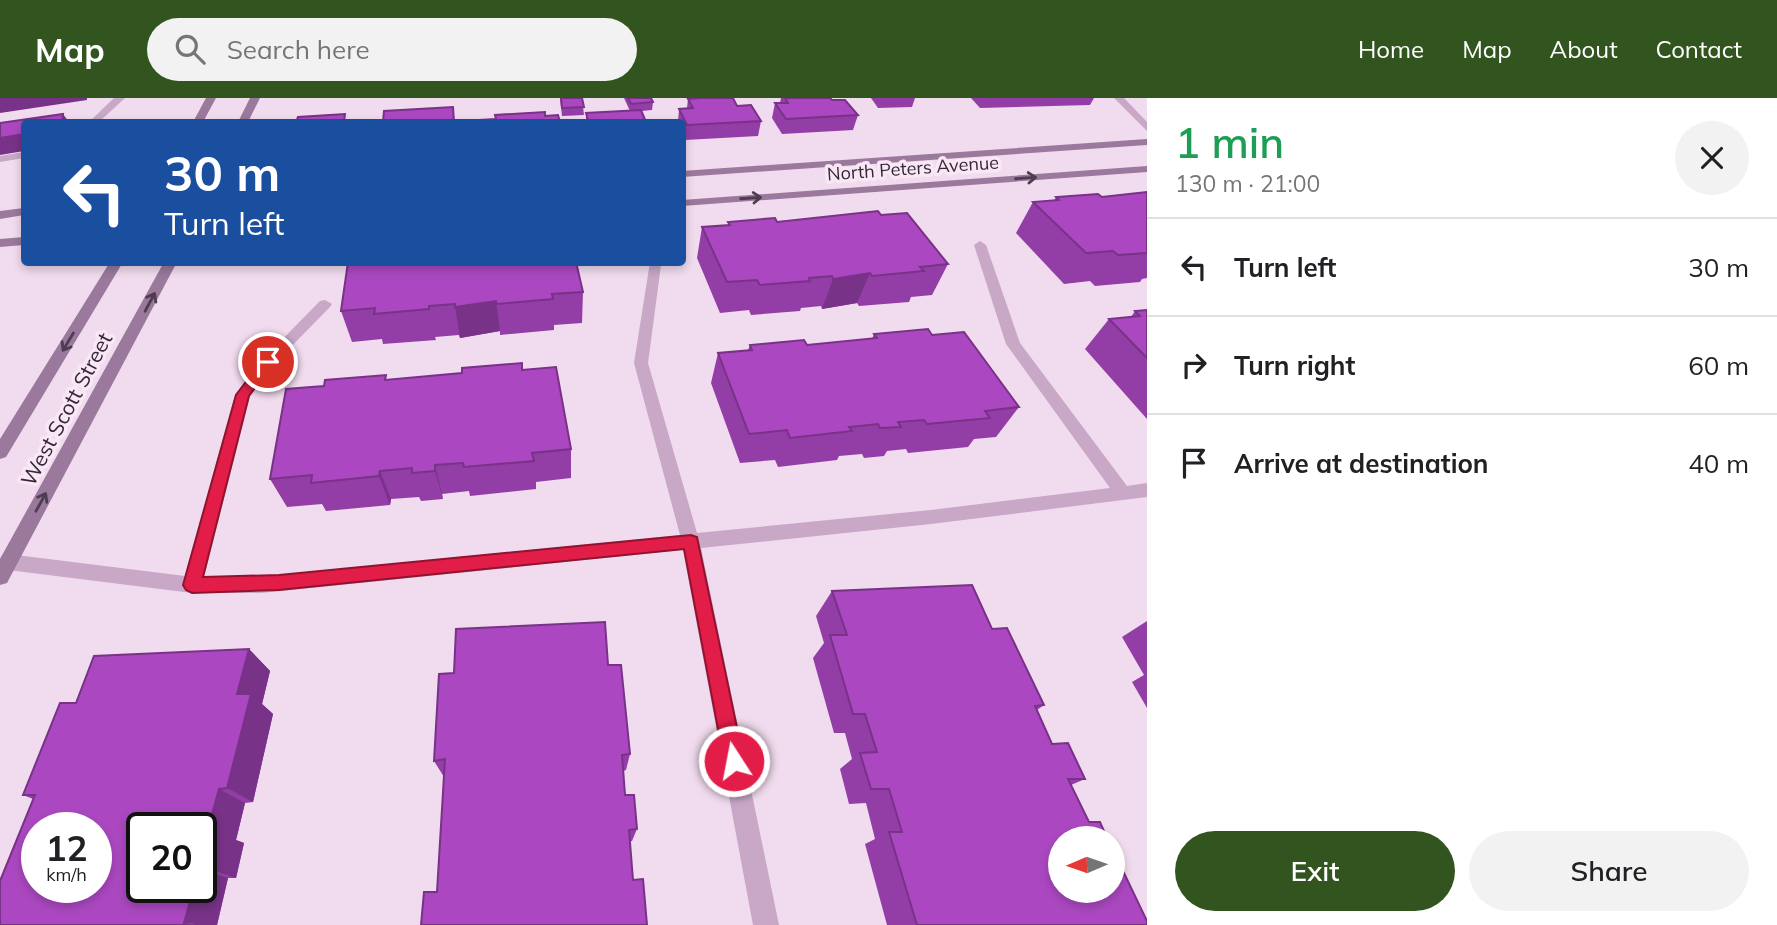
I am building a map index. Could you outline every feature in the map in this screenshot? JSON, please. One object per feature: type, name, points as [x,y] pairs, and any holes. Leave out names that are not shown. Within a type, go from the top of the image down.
[{"type":"main road","points":[[200,119],[211,98]]},
{"type":"main road","points":[[244,119],[255,98]]},
{"type":"main road","name":"North Peters Avenue","points":[[686,174],[1147,142]]},
{"type":"main road","name":"North Peters Avenue","points":[[686,203],[1147,169]]},
{"type":"main road","points":[[1,214],[21,211]]},
{"type":"main road","points":[[0,243],[21,241]]},
{"type":"main road","name":"West Scott Street","points":[[0,453],[115,266]]},
{"type":"main road","name":"West Scott Street","points":[[4,569],[169,266]]},
{"type":"lane","points":[[97,119],[120,98]]},
{"type":"lane","points":[[1119,98],[1147,128]]},
{"type":"lane","points":[[0,159],[21,156]]},
{"type":"lane","points":[[980,245],[1013,344],[1123,493]]},
{"type":"lane","points":[[655,266],[641,363],[691,542],[766,925]]},
{"type":"lane","points":[[192,585],[243,395],[268,362],[325,304]]},
{"type":"lane","points":[[4,569],[192,585],[285,582],[691,542],[1147,490]]},
{"type":"building","points":[[561,98],[582,98],[584,107],[562,108]]},
{"type":"building","points":[[628,98],[651,98],[653,102],[631,104]]},
{"type":"building","points":[[733,98],[737,106],[751,105],[761,121],[687,125],[679,109],[693,108],[688,99]]},
{"type":"building","points":[[785,98],[845,100],[858,115],[786,119],[775,103],[788,103]]},
{"type":"building","points":[[453,107],[454,119],[383,119],[384,111]]},
{"type":"building","points":[[641,110],[645,119],[588,119],[586,113]]},
{"type":"building","points":[[545,112],[545,116],[558,115],[559,119],[496,119],[495,115]]},
{"type":"building","points":[[63,114],[62,119],[28,119]]},
{"type":"building","points":[[345,114],[344,119],[297,119]]},
{"type":"building","points":[[21,120],[21,134],[0,138],[0,123]]},
{"type":"building","points":[[1147,192],[1147,253],[1086,253],[1033,202],[1059,200],[1056,197],[1098,194],[1102,197]]},
{"type":"building","points":[[878,211],[881,215],[907,213],[948,264],[920,267],[924,271],[872,276],[870,273],[833,279],[832,276],[809,278],[810,281],[760,285],[757,280],[727,282],[702,227],[730,225],[728,222],[775,218],[777,222]]},
{"type":"building","points":[[347,266],[577,266],[583,292],[552,294],[553,299],[497,304],[496,301],[455,307],[455,304],[429,306],[429,309],[374,314],[375,308],[341,311]]},
{"type":"building","points":[[1147,310],[1147,358],[1109,319],[1140,316],[1135,311]]},
{"type":"building","points":[[928,329],[932,335],[964,332],[1019,407],[985,411],[990,418],[927,424],[924,420],[898,422],[901,427],[880,428],[878,424],[849,427],[852,431],[790,438],[787,430],[749,434],[718,353],[752,350],[750,345],[804,340],[807,345],[877,338],[874,334]]},
{"type":"building","points":[[522,363],[522,370],[556,367],[571,449],[532,453],[534,461],[464,467],[463,463],[435,465],[435,471],[412,473],[412,468],[380,471],[379,476],[311,483],[312,475],[270,479],[286,389],[324,386],[325,380],[386,375],[385,380],[462,373],[462,368]]},
{"type":"building","points":[[972,585],[992,629],[1007,628],[1044,705],[1035,706],[1052,744],[1068,743],[1085,779],[1068,779],[1089,822],[1100,822],[1102,826],[1048,826],[1048,903],[1125,903],[1125,875],[1147,925],[917,925],[889,832],[902,832],[889,789],[871,789],[860,753],[877,752],[865,714],[853,714],[830,635],[847,635],[832,591]]},
{"type":"building","points":[[605,622],[608,665],[621,665],[630,754],[622,755],[625,795],[634,795],[637,829],[629,830],[633,880],[643,879],[647,925],[421,925],[424,892],[437,892],[445,759],[434,761],[439,674],[454,673],[456,629]]},
{"type":"building","points":[[249,649],[237,694],[251,694],[227,788],[219,789],[213,812],[126,812],[126,903],[190,903],[184,923],[195,922],[194,925],[0,925],[0,881],[21,829],[21,903],[112,903],[112,812],[28,812],[35,795],[23,795],[60,703],[76,703],[94,656]]},
{"type":"route","points":[[268,362],[243,395],[192,585],[279,583],[366,572],[691,542],[734,761]]}]
